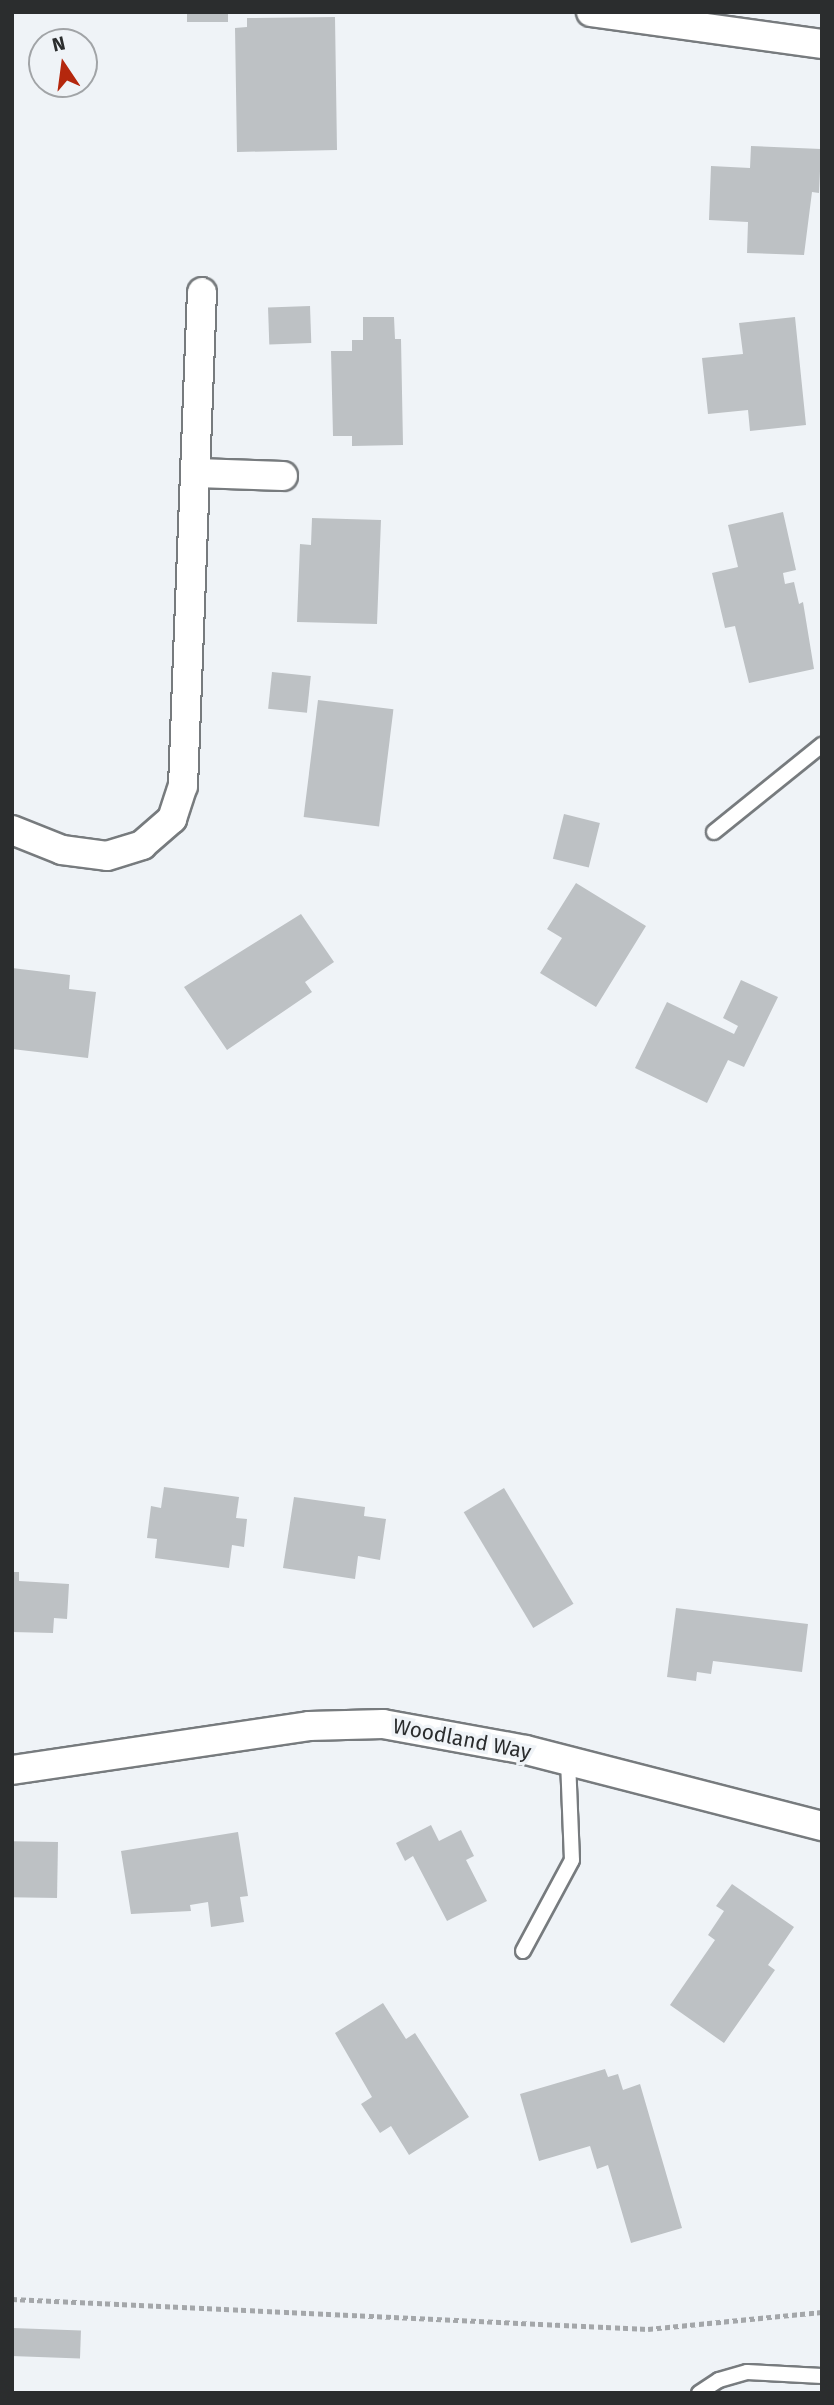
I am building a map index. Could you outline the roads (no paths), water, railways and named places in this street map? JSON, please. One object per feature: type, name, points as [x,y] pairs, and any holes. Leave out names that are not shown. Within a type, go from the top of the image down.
[{"type":"street","points":[[591,12],[822,44]]},
{"type":"street","points":[[12,830],[62,850],[107,856],[142,845],[172,819],[183,786],[190,700],[202,292]]},
{"type":"street","points":[[197,473],[283,476]]},
{"type":"street","name":"Woodland Way","points":[[12,1770],[309,1726],[383,1724],[455,1733],[822,1826]]},
{"type":"lane","points":[[714,832],[822,745]]},
{"type":"lane","points":[[523,1951],[572,1860],[568,1760]]},
{"type":"lane","points":[[699,2393],[719,2379],[747,2372],[822,2376]]}]
